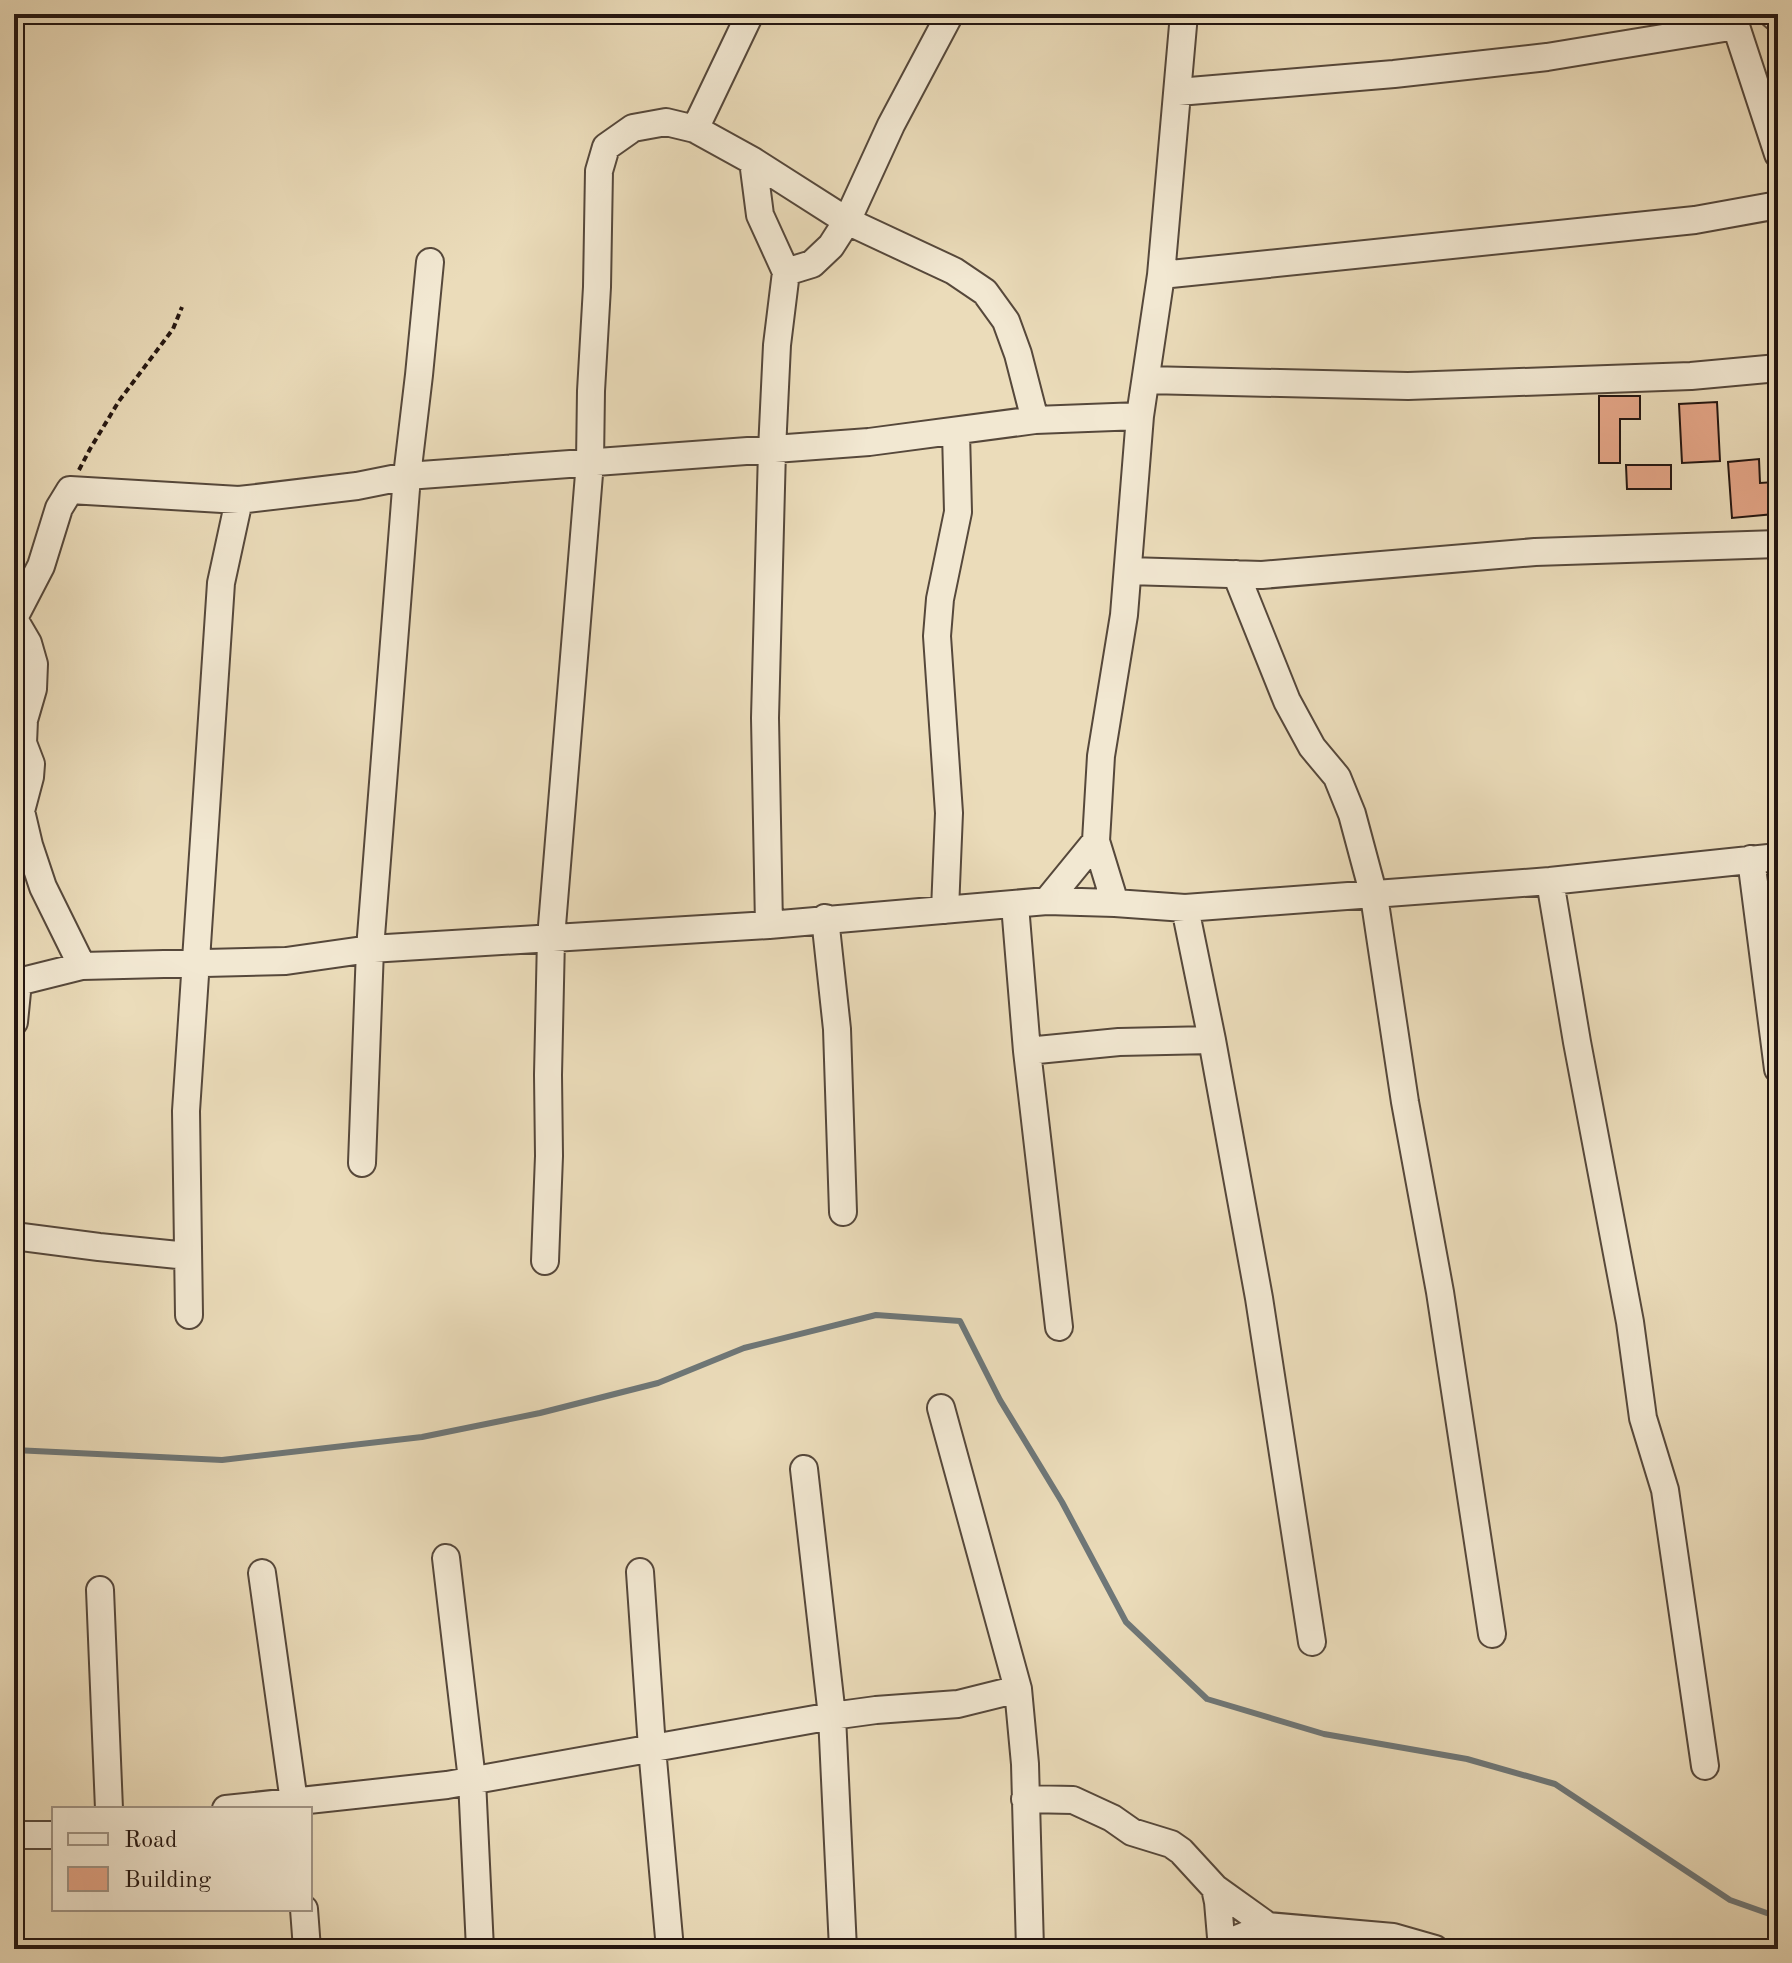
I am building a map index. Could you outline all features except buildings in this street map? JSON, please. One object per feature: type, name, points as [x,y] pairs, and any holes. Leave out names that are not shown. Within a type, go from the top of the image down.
[{"type":"street","points":[[695,129],[750,14]]},
{"type":"street","points":[[786,272],[812,264],[831,246],[847,221],[891,125],[950,14]]},
{"type":"street","points":[[1115,903],[1096,841],[1101,756],[1124,615],[1140,416],[1161,275],[1184,14]]},
{"type":"street","points":[[1772,14],[1778,19]]},
{"type":"street","points":[[1178,92],[1394,74],[1547,57],[1734,20],[1778,154]]},
{"type":"street","points":[[545,1261],[551,938],[590,462],[599,171],[606,147],[633,128],[666,122],[695,129],[753,161],[847,221],[954,271],[985,292],[1006,321],[1035,420]]},
{"type":"street","points":[[753,161],[760,215],[786,272],[777,345],[772,450],[765,718],[769,925]]},
{"type":"street","points":[[1161,275],[1695,220],[1778,205]]},
{"type":"street","points":[[362,1163],[370,949],[407,476],[430,262]]},
{"type":"street","points":[[1146,380],[1408,386],[1691,376],[1778,368]]},
{"type":"street","points":[[82,966],[43,887],[21,811],[30,777],[31,764],[23,743],[24,720],[33,689],[34,664],[28,643],[14,618],[25,579],[41,566],[59,508],[70,490],[239,500],[357,486],[407,476],[869,442],[1035,420],[1140,416]]},
{"type":"street","points":[[945,910],[949,813],[937,636],[940,599],[958,512],[956,432]]},
{"type":"street","points":[[189,1315],[186,1111],[206,785],[221,583],[239,500]]},
{"type":"street","points":[[1128,571],[1262,575],[1535,552],[1778,544]]},
{"type":"street","points":[[1236,574],[1287,701],[1312,747],[1337,777],[1352,814],[1374,896],[1405,1102],[1440,1292],[1492,1634]]},
{"type":"street","points":[[1047,901],[1096,841]]},
{"type":"street","points":[[14,1022],[16,983],[82,966],[286,961],[370,949],[769,925],[1047,901],[1185,908],[1374,896],[1619,875],[1778,857]]},
{"type":"street","points":[[1751,859],[1778,1069]]},
{"type":"street","points":[[1550,881],[1630,1322],[1643,1418],[1665,1490],[1705,1766]]},
{"type":"street","points":[[1015,905],[1027,1051],[1059,1327]]},
{"type":"street","points":[[1185,908],[1259,1298],[1312,1642]]},
{"type":"street","points":[[825,918],[837,1029],[843,1212]]},
{"type":"street","points":[[1027,1051],[1119,1042],[1212,1040]]},
{"type":"street","points":[[14,1236],[188,1256]]},
{"type":"street","points":[[941,1408],[1018,1689],[1025,1764],[1030,1949]]},
{"type":"street","points":[[804,1469],[832,1716],[843,1949]]},
{"type":"street","points":[[446,1558],[472,1780],[480,1949]]},
{"type":"street","points":[[640,1572],[670,1949]]},
{"type":"street","points":[[262,1573],[294,1805]]},
{"type":"street","points":[[100,1590],[109,1807]]},
{"type":"street","points":[[260,1807],[447,1785],[832,1716],[958,1704],[1018,1689]]},
{"type":"street","points":[[1025,1799],[1073,1800],[1112,1818],[1132,1832],[1171,1844],[1215,1888],[1268,1926]]},
{"type":"street","points":[[14,1835],[52,1835]]},
{"type":"street","points":[[1215,1888],[1222,1947],[1268,1926],[1332,1932],[1348,1940],[1393,1937],[1435,1949]]},
{"type":"street","points":[[304,1911],[307,1949]]},
{"type":"path","points":[[70,490],[112,413],[173,329],[182,307]]},
{"type":"waterway","points":[[14,1450],[222,1460],[422,1437],[540,1413],[658,1383],[744,1348],[876,1315],[960,1321],[1000,1400],[1062,1502],[1126,1622],[1207,1699],[1324,1734],[1467,1759],[1555,1784],[1730,1900],[1778,1917]]}]
